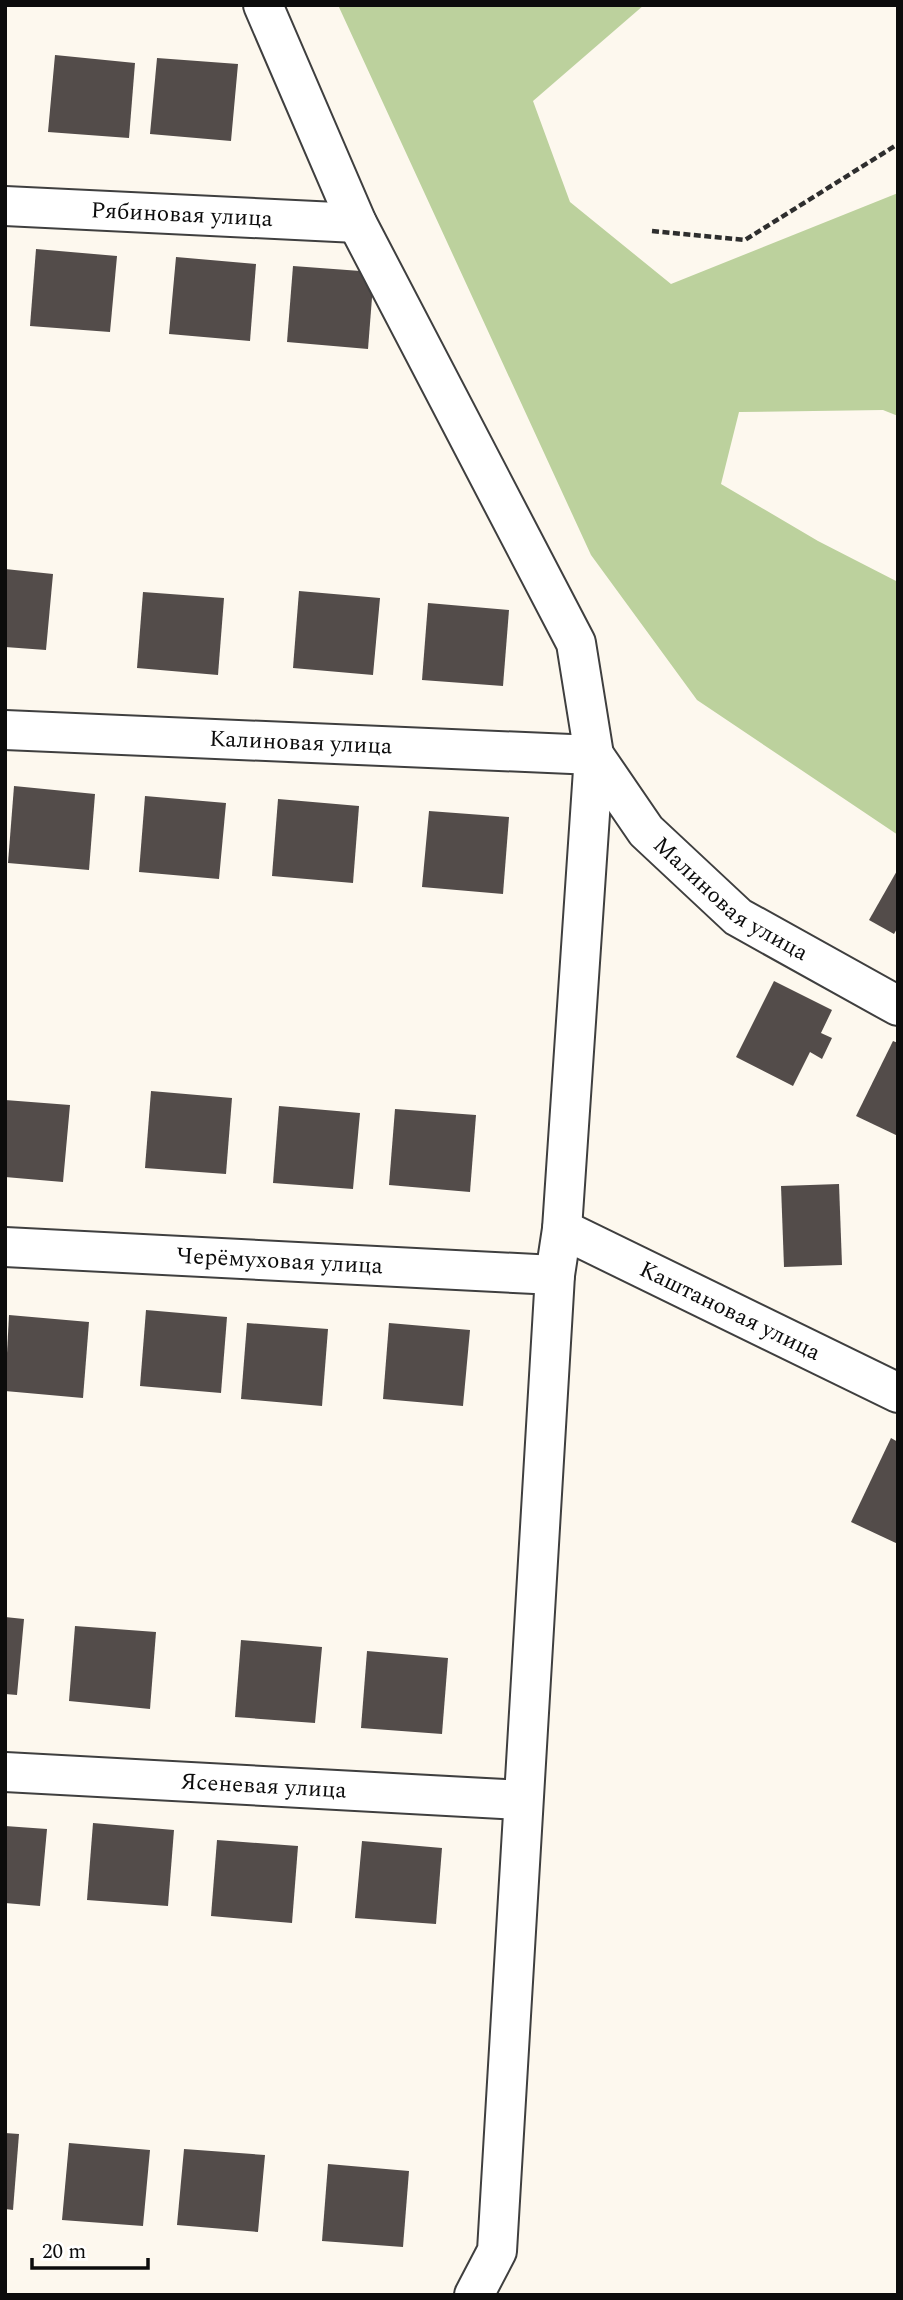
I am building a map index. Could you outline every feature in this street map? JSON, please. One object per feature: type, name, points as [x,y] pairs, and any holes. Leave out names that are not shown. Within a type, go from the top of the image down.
[{"type":"street","points":[[263,5],[357,223],[576,643],[594,755],[562,1229],[555,1275],[497,2251],[474,2295]]},
{"type":"street","name":"Рябиновая улица","points":[[5,206],[357,223]]},
{"type":"street","name":"Калиновая улица","points":[[5,730],[594,755]]},
{"type":"street","name":"Малиновая улица","points":[[594,755],[646,831],[737,917],[898,1006]]},
{"type":"street","name":"Каштановая улица","points":[[562,1229],[898,1393]]},
{"type":"street","name":"Черёмуховая улица","points":[[5,1247],[555,1275]]},
{"type":"street","name":"Ясеневая улица","points":[[5,1772],[522,1800]]},
{"type":"path","points":[[652,230],[744,240],[898,144]]},
{"type":"green space","points":[[338,5],[644,5],[533,101],[570,202],[671,284],[898,193],[898,416],[883,410],[739,412],[721,484],[818,541],[898,582],[898,835],[697,700],[591,555]]},
{"type":"building","points":[[55,55],[135,63],[129,138],[48,132]]},
{"type":"building","points":[[157,58],[238,64],[231,141],[150,134]]},
{"type":"building","points":[[36,249],[117,256],[110,332],[30,326]]},
{"type":"building","points":[[176,257],[256,264],[250,341],[169,334]]},
{"type":"building","points":[[293,266],[374,272],[368,349],[287,342]]},
{"type":"building","points":[[5,569],[53,574],[46,650],[5,647]]},
{"type":"building","points":[[299,591],[380,598],[373,675],[293,668]]},
{"type":"building","points":[[143,592],[224,598],[218,675],[137,668]]},
{"type":"building","points":[[428,603],[509,610],[503,686],[422,680]]},
{"type":"building","points":[[14,786],[95,794],[89,870],[8,863]]},
{"type":"building","points":[[145,796],[226,803],[219,879],[139,872]]},
{"type":"building","points":[[278,799],[359,806],[353,883],[272,876]]},
{"type":"building","points":[[429,811],[509,817],[503,894],[422,887]]},
{"type":"building","points":[[898,869],[898,927],[894,934],[869,920]]},
{"type":"building","points":[[774,981],[832,1010],[821,1033],[832,1038],[822,1059],[810,1052],[793,1086],[736,1057]]},
{"type":"building","points":[[893,1041],[898,1043],[898,1136],[856,1116]]},
{"type":"building","points":[[151,1091],[232,1098],[226,1174],[145,1168]]},
{"type":"building","points":[[5,1100],[70,1105],[63,1182],[5,1177]]},
{"type":"building","points":[[279,1106],[360,1113],[353,1189],[273,1183]]},
{"type":"building","points":[[395,1109],[476,1115],[470,1192],[389,1185]]},
{"type":"building","points":[[839,1184],[842,1265],[784,1267],[781,1186]]},
{"type":"building","points":[[146,1310],[227,1317],[221,1393],[140,1386]]},
{"type":"building","points":[[9,1315],[89,1322],[83,1398],[5,1391]]},
{"type":"building","points":[[247,1323],[328,1329],[322,1406],[241,1399]]},
{"type":"building","points":[[389,1323],[470,1330],[463,1406],[383,1399]]},
{"type":"building","points":[[891,1438],[898,1442],[898,1544],[851,1522]]},
{"type":"building","points":[[5,1617],[24,1619],[17,1695],[5,1694]]},
{"type":"building","points":[[75,1626],[156,1632],[150,1709],[69,1701]]},
{"type":"building","points":[[241,1640],[322,1647],[315,1723],[235,1717]]},
{"type":"building","points":[[367,1651],[448,1658],[442,1734],[361,1728]]},
{"type":"building","points":[[93,1823],[174,1830],[168,1906],[87,1900]]},
{"type":"building","points":[[5,1826],[47,1829],[40,1906],[5,1903]]},
{"type":"building","points":[[217,1840],[298,1846],[292,1923],[211,1916]]},
{"type":"building","points":[[362,1841],[442,1848],[436,1924],[355,1918]]},
{"type":"building","points":[[5,2133],[19,2134],[13,2210],[5,2209]]},
{"type":"building","points":[[69,2143],[150,2150],[143,2226],[62,2220]]},
{"type":"building","points":[[184,2149],[265,2155],[258,2232],[177,2225]]},
{"type":"building","points":[[328,2164],[409,2171],[403,2247],[322,2241]]}]
